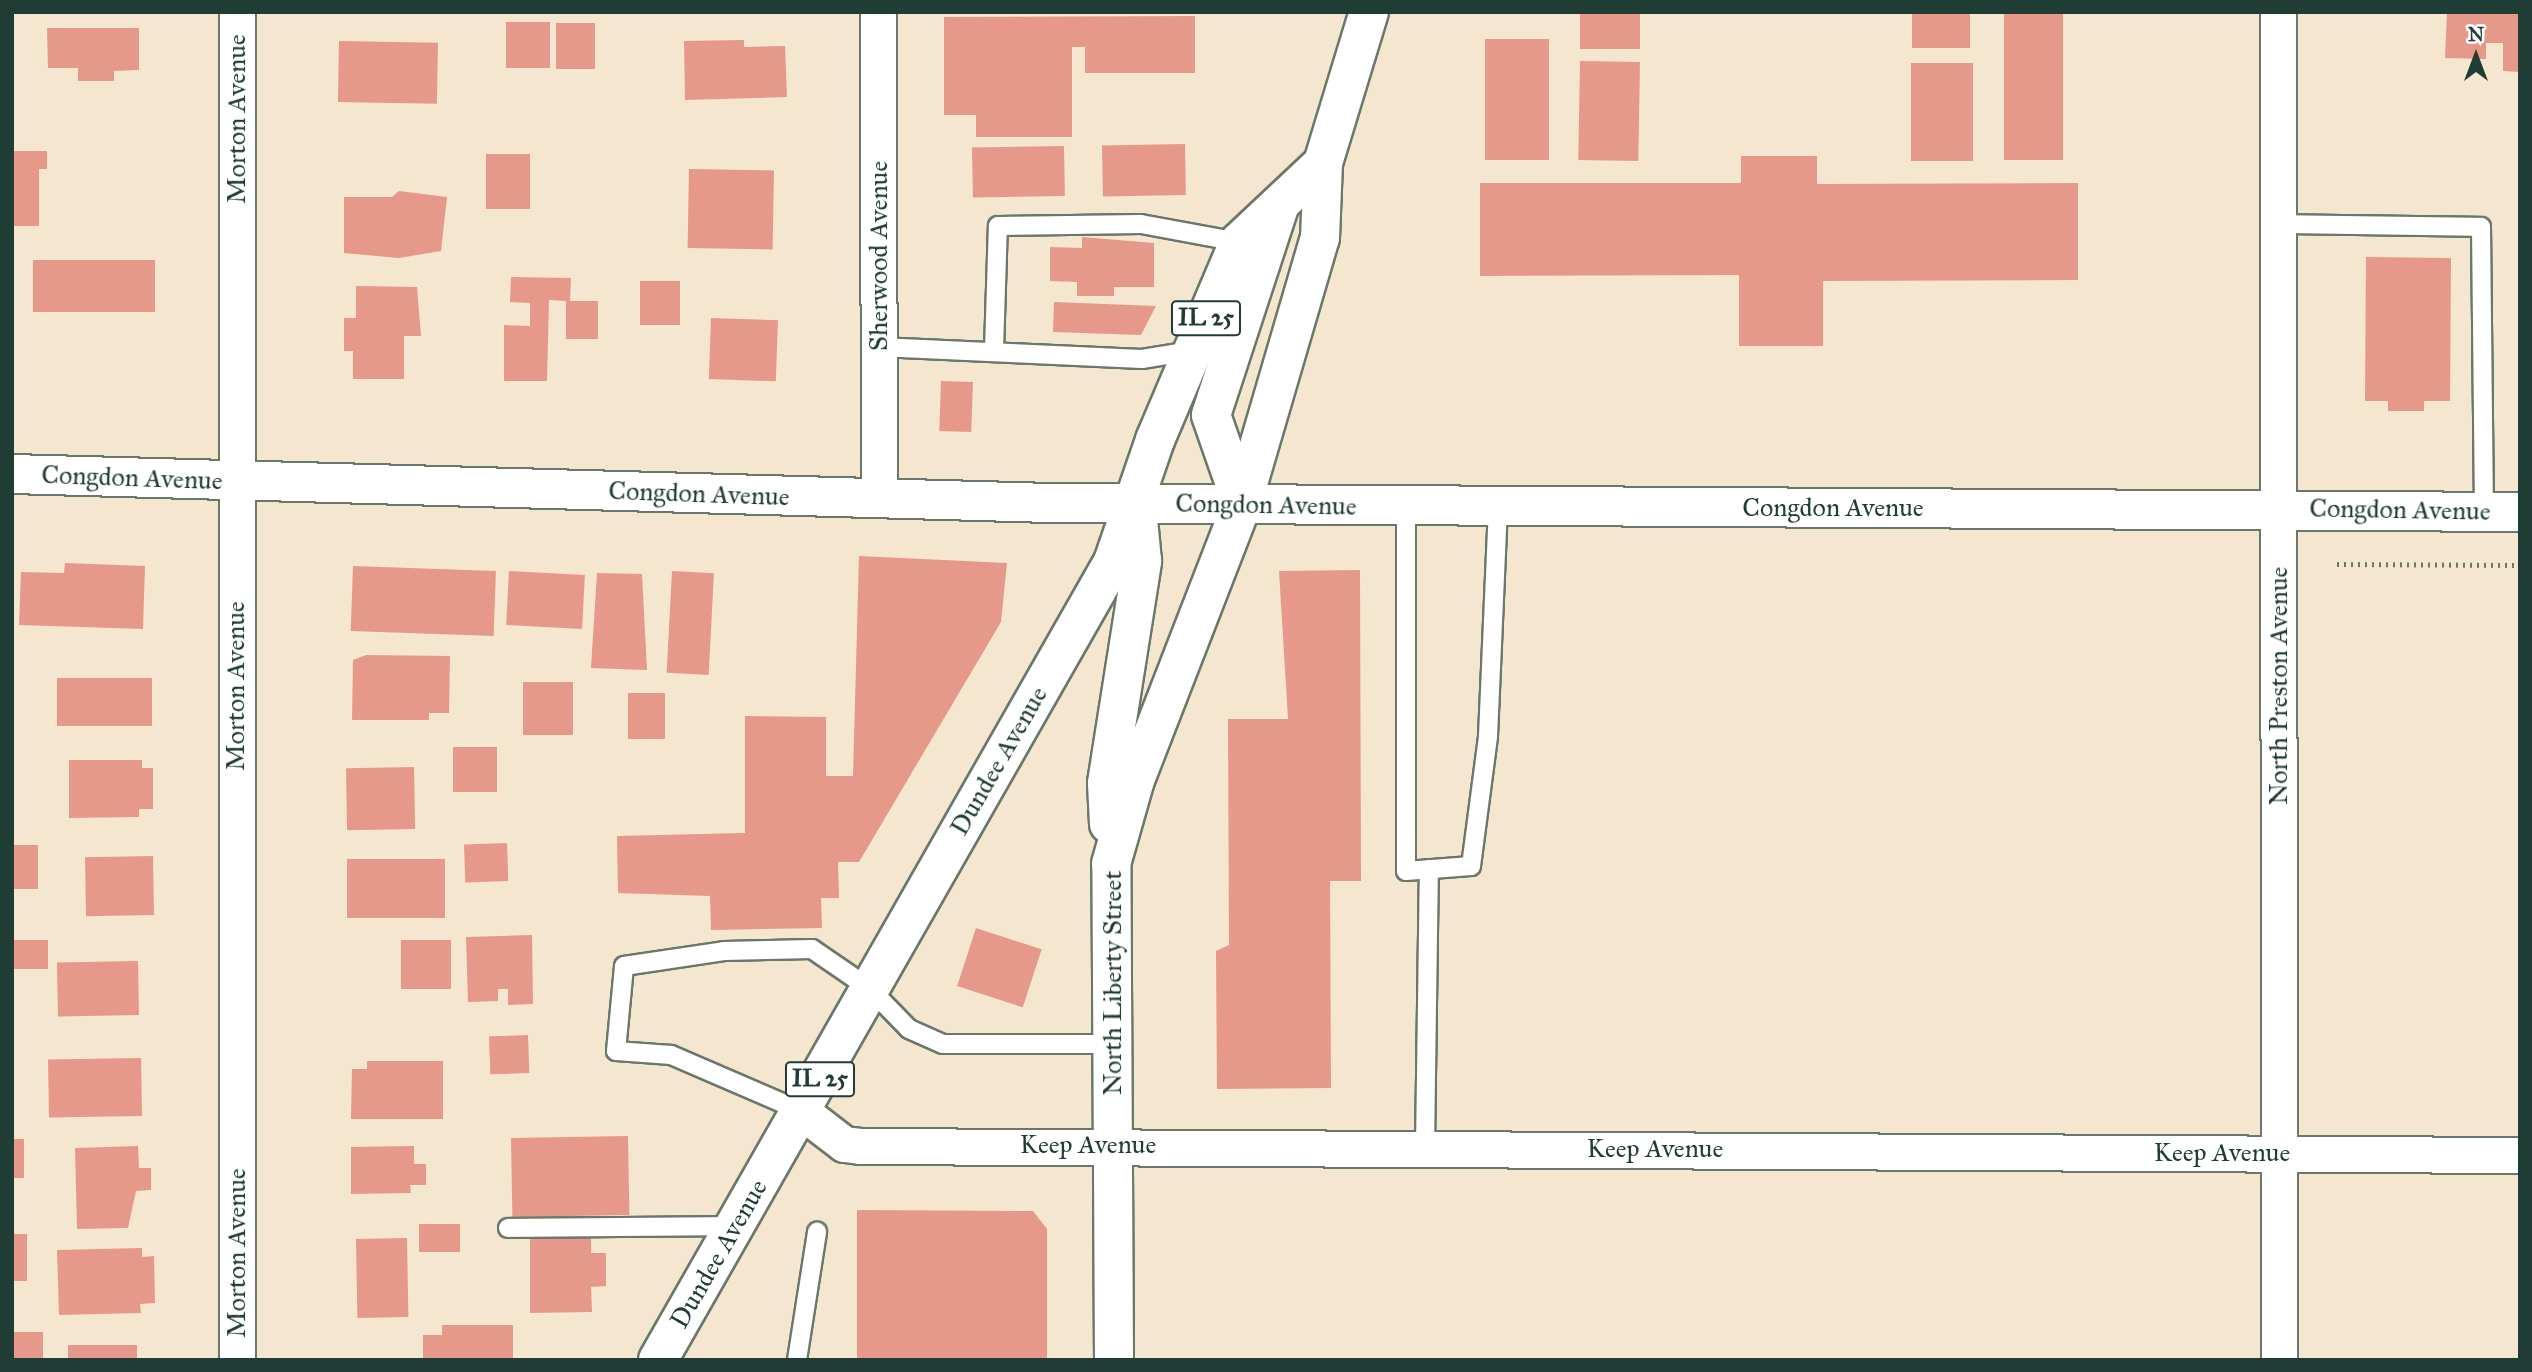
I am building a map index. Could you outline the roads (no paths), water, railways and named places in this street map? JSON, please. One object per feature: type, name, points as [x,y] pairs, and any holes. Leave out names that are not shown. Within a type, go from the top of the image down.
[{"type":"main road","name":"Dundee Avenue","points":[[1242,504],[1320,238],[1323,163],[1369,12]]},
{"type":"main road","name":"Dundee Avenue","points":[[669,1356],[733,1226],[1113,562],[1191,351],[1240,242],[1323,163]]},
{"type":"main road","points":[[1242,504],[1211,415],[1280,204]]},
{"type":"main road","name":"Congdon Avenue","points":[[12,474],[880,499],[1136,503],[1498,508],[2279,508],[2502,512]]},
{"type":"main road","points":[[1111,864],[1108,783],[1142,561],[1136,503]]},
{"type":"main road","name":"North Liberty Street","points":[[1114,1360],[1111,864],[1135,780],[1242,504]]},
{"type":"street","name":"Morton Avenue","points":[[237,12],[237,1360]]},
{"type":"street","name":"Sherwood Avenue","points":[[878,12],[880,499]]},
{"type":"street","name":"North Preston Avenue","points":[[2278,12],[2279,1360]]},
{"type":"street","name":"Keep Avenue","points":[[801,1111],[844,1144],[860,1146],[1114,1144],[2520,1154]]},
{"type":"lane","points":[[994,350],[998,226],[1141,223],[1240,242]]},
{"type":"lane","points":[[2278,223],[2482,227],[2502,512]]},
{"type":"lane","points":[[879,347],[994,350],[1142,359],[1191,351]]},
{"type":"lane","points":[[1406,506],[1406,871],[1471,866],[1488,736],[1498,508]]},
{"type":"lane","points":[[1425,1148],[1429,869]]},
{"type":"lane","points":[[801,1111],[671,1055],[615,1051],[624,966],[724,951],[812,950],[869,988],[909,1029],[943,1044],[1113,1044]]},
{"type":"lane","points":[[508,1228],[733,1226]]},
{"type":"lane","points":[[797,1360],[817,1232]]}]
